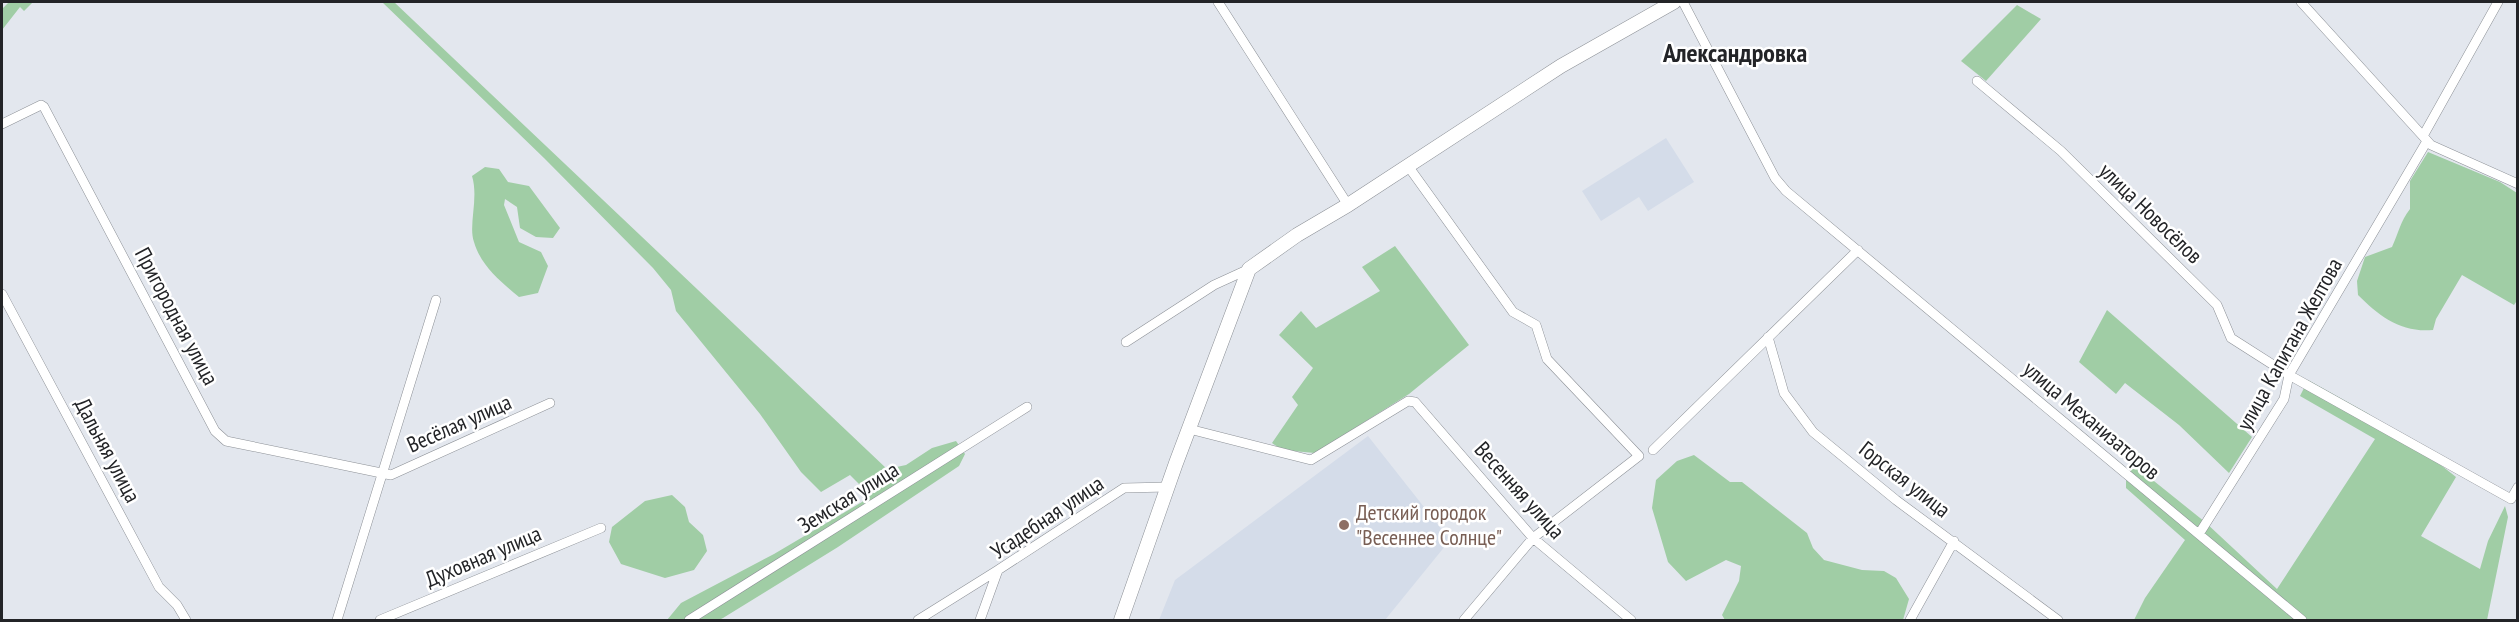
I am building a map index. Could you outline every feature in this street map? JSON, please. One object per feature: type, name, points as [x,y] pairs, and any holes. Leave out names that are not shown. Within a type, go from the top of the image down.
[{"type":"street","points":[[1218,2],[1348,205]]},
{"type":"street","points":[[1126,342],[1214,285],[1249,269],[1297,235],[1348,205],[1561,66],[1674,2]]},
{"type":"street","name":"улица Механизаторов","points":[[1683,2],[1775,178],[1786,191],[2302,621]]},
{"type":"street","points":[[2301,2],[2431,145],[2515,179]]},
{"type":"street","name":"улица Капитана Желтова","points":[[2199,534],[2284,399],[2289,375],[2425,139],[2498,2]]},
{"type":"street","name":"улица Новосёлов","points":[[1977,81],[2061,151],[2217,305],[2231,338],[2289,375],[2511,499],[2517,487]]},
{"type":"street","name":"Пригородная улица","points":[[2,124],[41,105],[44,107],[215,431],[226,441],[383,473]]},
{"type":"street","points":[[1408,166],[1514,312],[1536,326],[1547,359],[1639,456],[1533,538],[1464,621]]},
{"type":"street","points":[[1653,450],[1857,250]]},
{"type":"street","points":[[1121,621],[1249,269]]},
{"type":"street","name":"Дальняя улица","points":[[2,294],[159,587],[177,605],[186,621]]},
{"type":"street","points":[[337,621],[436,300]]},
{"type":"street","name":"Горская улица","points":[[1768,337],[1784,393],[1813,432],[1896,500],[1954,541],[2058,621]]},
{"type":"street","name":"Весенняя улица","points":[[1189,429],[1311,460],[1408,401],[1415,402],[1533,538],[1618,617],[1631,621]]},
{"type":"street","name":"Весёлая улица","points":[[383,473],[391,475],[550,403]]},
{"type":"street","name":"Земская улица","points":[[689,621],[1027,407]]},
{"type":"street","name":"Усадебная улица","points":[[980,621],[998,570],[1124,488],[1168,487]]},
{"type":"street","name":"Духовная улица","points":[[380,621],[601,528]]},
{"type":"street","points":[[1910,621],[1954,541]]},
{"type":"street","points":[[918,621],[998,570]]},
{"type":"shaded area","points":[[1666,138],[1694,182],[1648,211],[1639,197],[1601,221],[1582,191]]},
{"type":"shaded area","name":"Детский городок \"Весеннее Солнце\"","points":[[1368,436],[1450,540],[1385,620],[1159,620],[1175,580]]},
{"type":"green space","points":[[9,2],[33,2],[24,11],[20,7],[2,30],[2,9]]},
{"type":"green space","points":[[382,2],[394,2],[887,469],[906,465],[932,448],[956,441],[965,454],[959,466],[838,547],[723,618],[719,620],[667,620],[681,603],[774,554],[870,495],[850,475],[821,492],[801,472],[760,414],[676,311],[671,290],[653,268],[544,158]]},
{"type":"green space","points":[[2017,5],[2041,19],[1986,81],[1961,61]]},
{"type":"green space","points":[[2428,152],[2500,182],[2517,193],[2518,299],[2514,305],[2462,275],[2436,319],[2433,330],[2421,330],[2391,322],[2374,310],[2358,295],[2357,281],[2365,257],[2392,247],[2410,209],[2410,181]]},
{"type":"green space","points":[[485,167],[499,169],[508,182],[529,186],[560,228],[553,238],[536,237],[520,228],[517,207],[505,199],[504,205],[519,242],[541,252],[548,266],[538,293],[519,297],[492,273],[477,251],[472,235],[474,185],[472,176]]},
{"type":"green space","points":[[1395,246],[1469,345],[1409,394],[1315,453],[1282,450],[1272,443],[1298,405],[1292,397],[1313,368],[1279,335],[1301,311],[1316,328],[1380,291],[1362,267]]},
{"type":"green space","points":[[2107,310],[2252,437],[2229,473],[2179,425],[2125,383],[2116,394],[2079,362]]},
{"type":"green space","points":[[2308,380],[2369,414],[2393,436],[2437,462],[2456,477],[2421,536],[2480,569],[2488,541],[2505,506],[2508,517],[2487,620],[2134,620],[2145,598],[2185,540],[2126,488],[2131,469],[2139,469],[2205,522],[2277,589],[2375,439],[2300,396]]},
{"type":"green space","points":[[1694,455],[1730,482],[1742,482],[1807,533],[1813,548],[1824,560],[1862,570],[1884,571],[1896,578],[1909,599],[1903,620],[1725,620],[1722,615],[1739,581],[1741,566],[1726,560],[1686,581],[1668,562],[1652,508],[1656,480],[1677,461]]},
{"type":"green space","points":[[672,495],[685,507],[689,522],[703,535],[707,551],[694,570],[665,578],[621,564],[609,542],[612,527],[645,501]]},
{"type":"place","name":"Детский городок \"Весеннее Солнце\"","points":[[1344,525]]},
{"type":"district","name":"Александровка","points":[[1735,53]]}]
